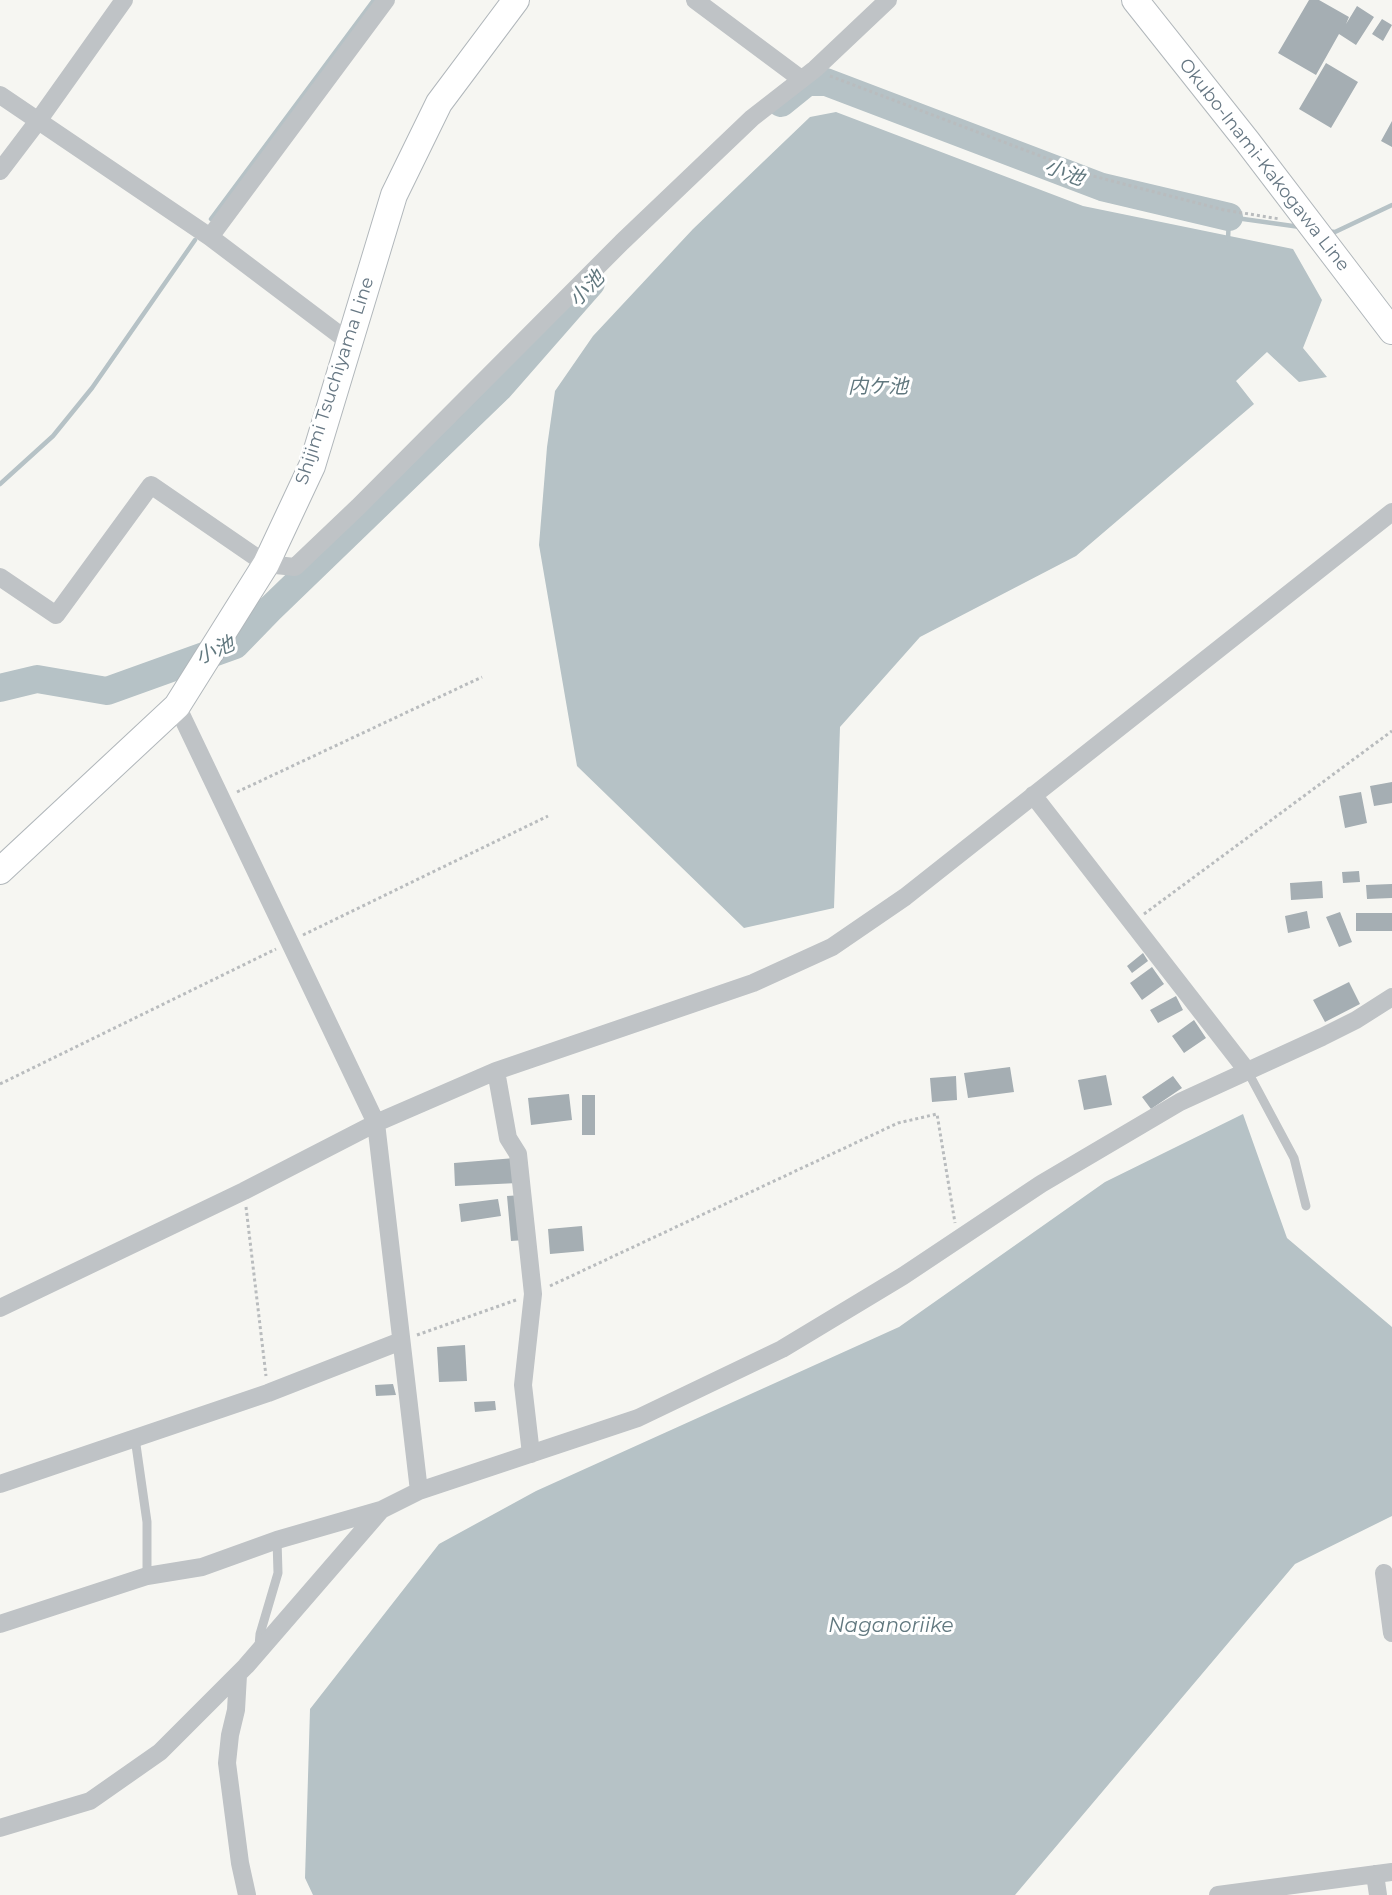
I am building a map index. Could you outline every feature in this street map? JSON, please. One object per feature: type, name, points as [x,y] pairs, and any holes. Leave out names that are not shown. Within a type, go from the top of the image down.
[{"type":"main road","name":"Shijimi Tsuchiyama Line","points":[[0,871],[177,706],[266,564],[312,466],[394,195],[439,103],[516,0]]},
{"type":"main road","name":"Okubo-Inami-Kakogawa Line","points":[[1135,0],[1247,141],[1392,331]]},
{"type":"street","points":[[0,171],[123,0]]},
{"type":"street","points":[[210,237],[386,0]]},
{"type":"street","points":[[695,0],[808,74]]},
{"type":"street","points":[[0,577],[56,615],[151,485],[266,564],[295,567],[631,234],[752,118],[808,74],[888,0]]},
{"type":"street","points":[[0,95],[210,237],[349,342]]},
{"type":"street","points":[[0,1308],[244,1191],[376,1123],[496,1071],[753,983],[832,947],[905,897],[1392,513]]},
{"type":"street","points":[[177,706],[376,1123],[419,1491]]},
{"type":"street","points":[[1033,795],[1248,1072]]},
{"type":"street","points":[[0,1624],[147,1576],[202,1567],[277,1540],[381,1510],[419,1491],[638,1419],[782,1349],[903,1276],[1041,1184],[1180,1102],[1356,1020],[1392,997]]},
{"type":"street","points":[[496,1071],[508,1138],[518,1154],[533,1294],[523,1385],[531,1454]]},
{"type":"street","points":[[0,1484],[268,1393],[401,1341]]},
{"type":"street","points":[[0,1828],[90,1801],[160,1752],[238,1675],[381,1510]]},
{"type":"street","points":[[1384,1573],[1392,1633]]},
{"type":"street","points":[[238,1675],[236,1710],[230,1734],[227,1763],[240,1863],[247,1895]]},
{"type":"street","points":[[1218,1895],[1384,1873],[1378,1895]]},
{"type":"lane","points":[[1248,1072],[1294,1158],[1306,1206]]},
{"type":"lane","points":[[135,1438],[147,1522],[147,1576]]},
{"type":"lane","points":[[259,1652],[260,1634],[278,1573],[277,1540]]},
{"type":"path","points":[[808,74],[855,86],[1093,176],[1224,210],[1291,221],[1312,227]]},
{"type":"path","points":[[222,799],[482,677]]},
{"type":"path","points":[[1133,922],[1392,731]]},
{"type":"path","points":[[401,1341],[533,1294],[898,1123],[937,1113],[957,1240]]},
{"type":"path","points":[[244,1191],[268,1393]]},
{"type":"water","name":"内ケ池","points":[[836,112],[1083,206],[1293,249],[1322,300],[1303,348],[1327,377],[1299,382],[1267,352],[1236,381],[1254,404],[1076,556],[920,637],[840,727],[834,908],[744,928],[577,766],[539,545],[547,447],[555,391],[593,336],[693,229],[810,117]]},
{"type":"water","name":"Naganoriike","points":[[1243,1114],[1287,1238],[1392,1327],[1392,1516],[1295,1564],[1015,1895],[313,1895],[305,1878],[310,1709],[439,1544],[536,1491],[899,1327],[1105,1182]]},
{"type":"building","points":[[1309,0],[1319,0],[1349,17],[1346,24],[1357,6],[1374,17],[1356,45],[1339,34],[1316,75],[1278,53]]},
{"type":"building","points":[[1382,19],[1392,25],[1383,41],[1372,34]]},
{"type":"building","points":[[1326,63],[1358,82],[1331,128],[1299,109]]},
{"type":"building","points":[[1392,121],[1392,147],[1381,141]]},
{"type":"building","points":[[1392,782],[1392,803],[1374,806],[1370,786]]},
{"type":"building","points":[[1361,792],[1367,823],[1345,828],[1339,796]]},
{"type":"building","points":[[1359,871],[1360,882],[1343,883],[1342,872]]},
{"type":"building","points":[[1322,881],[1323,898],[1291,900],[1290,883]]},
{"type":"building","points":[[1392,884],[1392,898],[1367,899],[1366,885]]},
{"type":"building","points":[[1307,911],[1310,928],[1288,933],[1285,916]]},
{"type":"building","points":[[1340,912],[1352,942],[1339,947],[1326,917]]},
{"type":"building","points":[[1356,913],[1392,913],[1392,931],[1356,931]]},
{"type":"building","points":[[1143,953],[1148,961],[1132,973],[1127,966]]},
{"type":"building","points":[[1152,967],[1164,984],[1142,1000],[1130,983]]},
{"type":"building","points":[[1349,982],[1360,1004],[1325,1022],[1313,1000]]},
{"type":"building","points":[[1176,996],[1183,1010],[1158,1023],[1150,1010]]},
{"type":"building","points":[[1194,1020],[1206,1038],[1184,1053],[1172,1036]]},
{"type":"building","points":[[1010,1067],[1014,1092],[968,1098],[964,1073]]},
{"type":"building","points":[[1106,1075],[1112,1105],[1084,1110],[1078,1080]]},
{"type":"building","points":[[956,1076],[957,1100],[932,1102],[930,1078]]},
{"type":"building","points":[[1173,1076],[1182,1088],[1151,1109],[1142,1097]]},
{"type":"building","points":[[569,1094],[572,1120],[531,1125],[528,1098]]},
{"type":"building","points":[[582,1095],[595,1095],[595,1135],[582,1135]]},
{"type":"building","points":[[515,1158],[518,1183],[455,1186],[454,1163]]},
{"type":"building","points":[[522,1195],[525,1240],[511,1241],[507,1196]]},
{"type":"building","points":[[498,1199],[501,1216],[461,1222],[459,1204]]},
{"type":"building","points":[[582,1226],[584,1251],[550,1254],[548,1229]]},
{"type":"building","points":[[465,1345],[467,1381],[439,1382],[437,1347]]},
{"type":"building","points":[[393,1384],[396,1395],[376,1396],[375,1385]]},
{"type":"building","points":[[495,1401],[496,1410],[475,1412],[474,1402]]},
{"type":"waterway","points":[[211,219],[374,0]]},
{"type":"waterway","name":"小池","points":[[781,103],[807,82],[826,82],[1102,187],[1229,217]]},
{"type":"waterway","points":[[1326,231],[1335,232],[1392,205]]},
{"type":"waterway","points":[[1228,239],[1229,217],[1300,227]]},
{"type":"waterway","points":[[0,484],[53,436],[92,388],[195,240]]},
{"type":"waterway","name":"小池","points":[[0,688],[37,679],[107,691],[235,645],[499,388],[591,283]]}]
